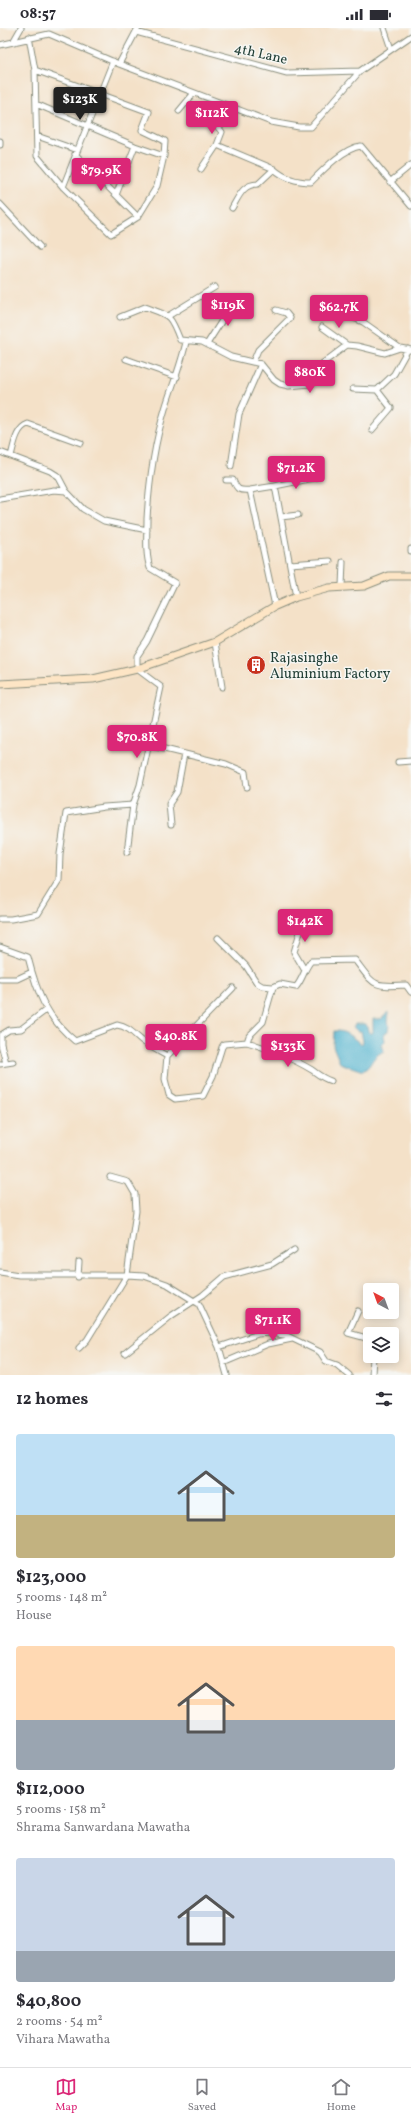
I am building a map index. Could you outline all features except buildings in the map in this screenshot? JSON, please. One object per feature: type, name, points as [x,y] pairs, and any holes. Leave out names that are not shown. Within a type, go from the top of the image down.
[{"type":"street","points":[[14,42],[21,28]]},
{"type":"street","points":[[384,28],[391,49]]},
{"type":"street","points":[[119,64],[137,30]]},
{"type":"street","name":"4th Lane","points":[[137,30],[287,73],[360,71]]},
{"type":"street","points":[[0,45],[29,37],[49,34],[119,64],[271,122],[299,127],[311,127],[360,71],[411,36]]},
{"type":"street","points":[[29,37],[35,70],[37,156],[63,187],[111,234],[138,217],[157,186],[164,156],[165,141],[142,130],[149,112],[35,70]]},
{"type":"street","points":[[63,187],[112,61]]},
{"type":"street","points":[[179,111],[194,93]]},
{"type":"street","points":[[201,168],[217,145],[222,132],[215,124],[213,101]]},
{"type":"street","points":[[36,104],[135,146],[164,156]]},
{"type":"street","points":[[37,136],[76,152],[116,196],[138,217]]},
{"type":"street","points":[[217,145],[274,169],[280,174],[302,182],[311,182],[329,164],[355,147],[361,146],[411,206]]},
{"type":"street","points":[[116,196],[135,146]]},
{"type":"street","points":[[390,182],[411,165]]},
{"type":"street","points":[[232,208],[245,187],[250,184],[258,184],[274,169]]},
{"type":"street","points":[[0,204],[40,247]]},
{"type":"street","points":[[168,316],[215,287]]},
{"type":"street","points":[[207,344],[235,300]]},
{"type":"street","points":[[120,317],[145,307],[168,316],[172,320],[180,340],[207,344],[231,357],[261,364],[274,380],[280,384],[289,386],[306,386],[316,379],[323,363],[347,345]]},
{"type":"street","points":[[253,362],[258,350],[290,318],[286,313],[276,310]]},
{"type":"street","points":[[354,318],[363,322],[400,348]]},
{"type":"street","points":[[322,327],[347,345],[385,353],[400,348],[410,349],[394,374],[377,390],[353,389]]},
{"type":"street","points":[[137,669],[138,656],[147,641],[175,583],[150,568],[147,530],[149,479],[165,409],[177,377],[186,342]]},
{"type":"street","points":[[126,359],[177,377]]},
{"type":"street","points":[[231,466],[239,414],[261,364]]},
{"type":"street","points":[[372,430],[391,408],[377,390]]},
{"type":"street","points":[[10,456],[19,431],[22,426],[28,424],[81,443]]},
{"type":"street","points":[[0,452],[50,471],[58,476],[66,491],[83,509],[104,521],[147,530]]},
{"type":"street","points":[[226,480],[234,480],[237,489],[240,491],[314,478]]},
{"type":"street","points":[[275,486],[296,597]]},
{"type":"street","points":[[0,499],[54,490],[66,491]]},
{"type":"street","points":[[250,490],[275,606]]},
{"type":"street","points":[[281,517],[298,515]]},
{"type":"street","points":[[290,564],[330,561]]},
{"type":"street","points":[[342,586],[343,562]]},
{"type":"street","points":[[0,684],[93,679],[137,669],[215,642],[275,606],[296,597],[342,586],[364,586],[389,576],[411,576]]},
{"type":"street","points":[[215,642],[222,687]]},
{"type":"street","points":[[127,852],[133,805],[161,687],[137,669]]},
{"type":"street","points":[[148,745],[226,764],[245,772],[247,787]]},
{"type":"street","points":[[171,825],[169,804],[177,792],[184,754]]},
{"type":"street","points":[[398,762],[411,760]]},
{"type":"street","points":[[0,919],[10,919],[38,914],[58,880],[66,813],[104,807],[133,805]]},
{"type":"street","points":[[304,918],[294,952],[304,969]]},
{"type":"street","points":[[218,938],[246,966],[257,983],[262,986],[280,984],[296,986],[301,981],[304,969],[311,961],[355,960],[373,983],[384,986],[406,985],[411,992]]},
{"type":"street","points":[[0,947],[28,957],[35,986],[46,1010],[59,1028],[75,1041],[117,1025],[129,1028],[146,1044],[167,1056]]},
{"type":"street","points":[[0,979],[17,979],[32,972]]},
{"type":"street","points":[[247,1042],[249,1036],[263,1022],[272,986]]},
{"type":"street","points":[[233,988],[167,1056],[165,1079],[169,1095],[175,1099],[203,1096],[213,1076],[224,1044],[247,1042],[292,1061],[311,1070],[322,1078],[331,1081]]},
{"type":"street","points":[[6,1063],[1,1044],[1,1035],[9,1030],[22,1029],[46,1010]]},
{"type":"street","points":[[0,1064],[13,1062]]},
{"type":"street","points":[[79,1348],[87,1340],[127,1275],[136,1211],[135,1194],[128,1182],[110,1177]]},
{"type":"street","points":[[125,1353],[171,1316],[195,1302],[224,1277],[272,1264],[294,1250]]},
{"type":"street","points":[[78,1277],[79,1262]]},
{"type":"street","points":[[0,1272],[19,1275],[78,1277],[127,1275],[144,1276],[168,1284],[198,1304],[219,1347],[227,1375]]},
{"type":"street","points":[[358,1311],[348,1333],[363,1337]]},
{"type":"street","points":[[219,1347],[269,1333],[285,1335],[320,1352],[326,1361],[337,1365],[349,1375]]},
{"type":"street","points":[[223,1364],[268,1344],[292,1339]]},
{"type":"street","points":[[372,1375],[373,1363]]},
{"type":"water","points":[[389,1012],[388,1031],[384,1034],[385,1041],[381,1045],[384,1051],[376,1056],[369,1066],[363,1071],[340,1063],[333,1046],[334,1031],[346,1033],[362,1044],[363,1041],[361,1031],[357,1031],[353,1027],[355,1024],[366,1024],[369,1033],[373,1033],[373,1019],[381,1019]]},
{"type":"place","name":"Rajasinghe Aluminium Factory","points":[[256,665]]}]
